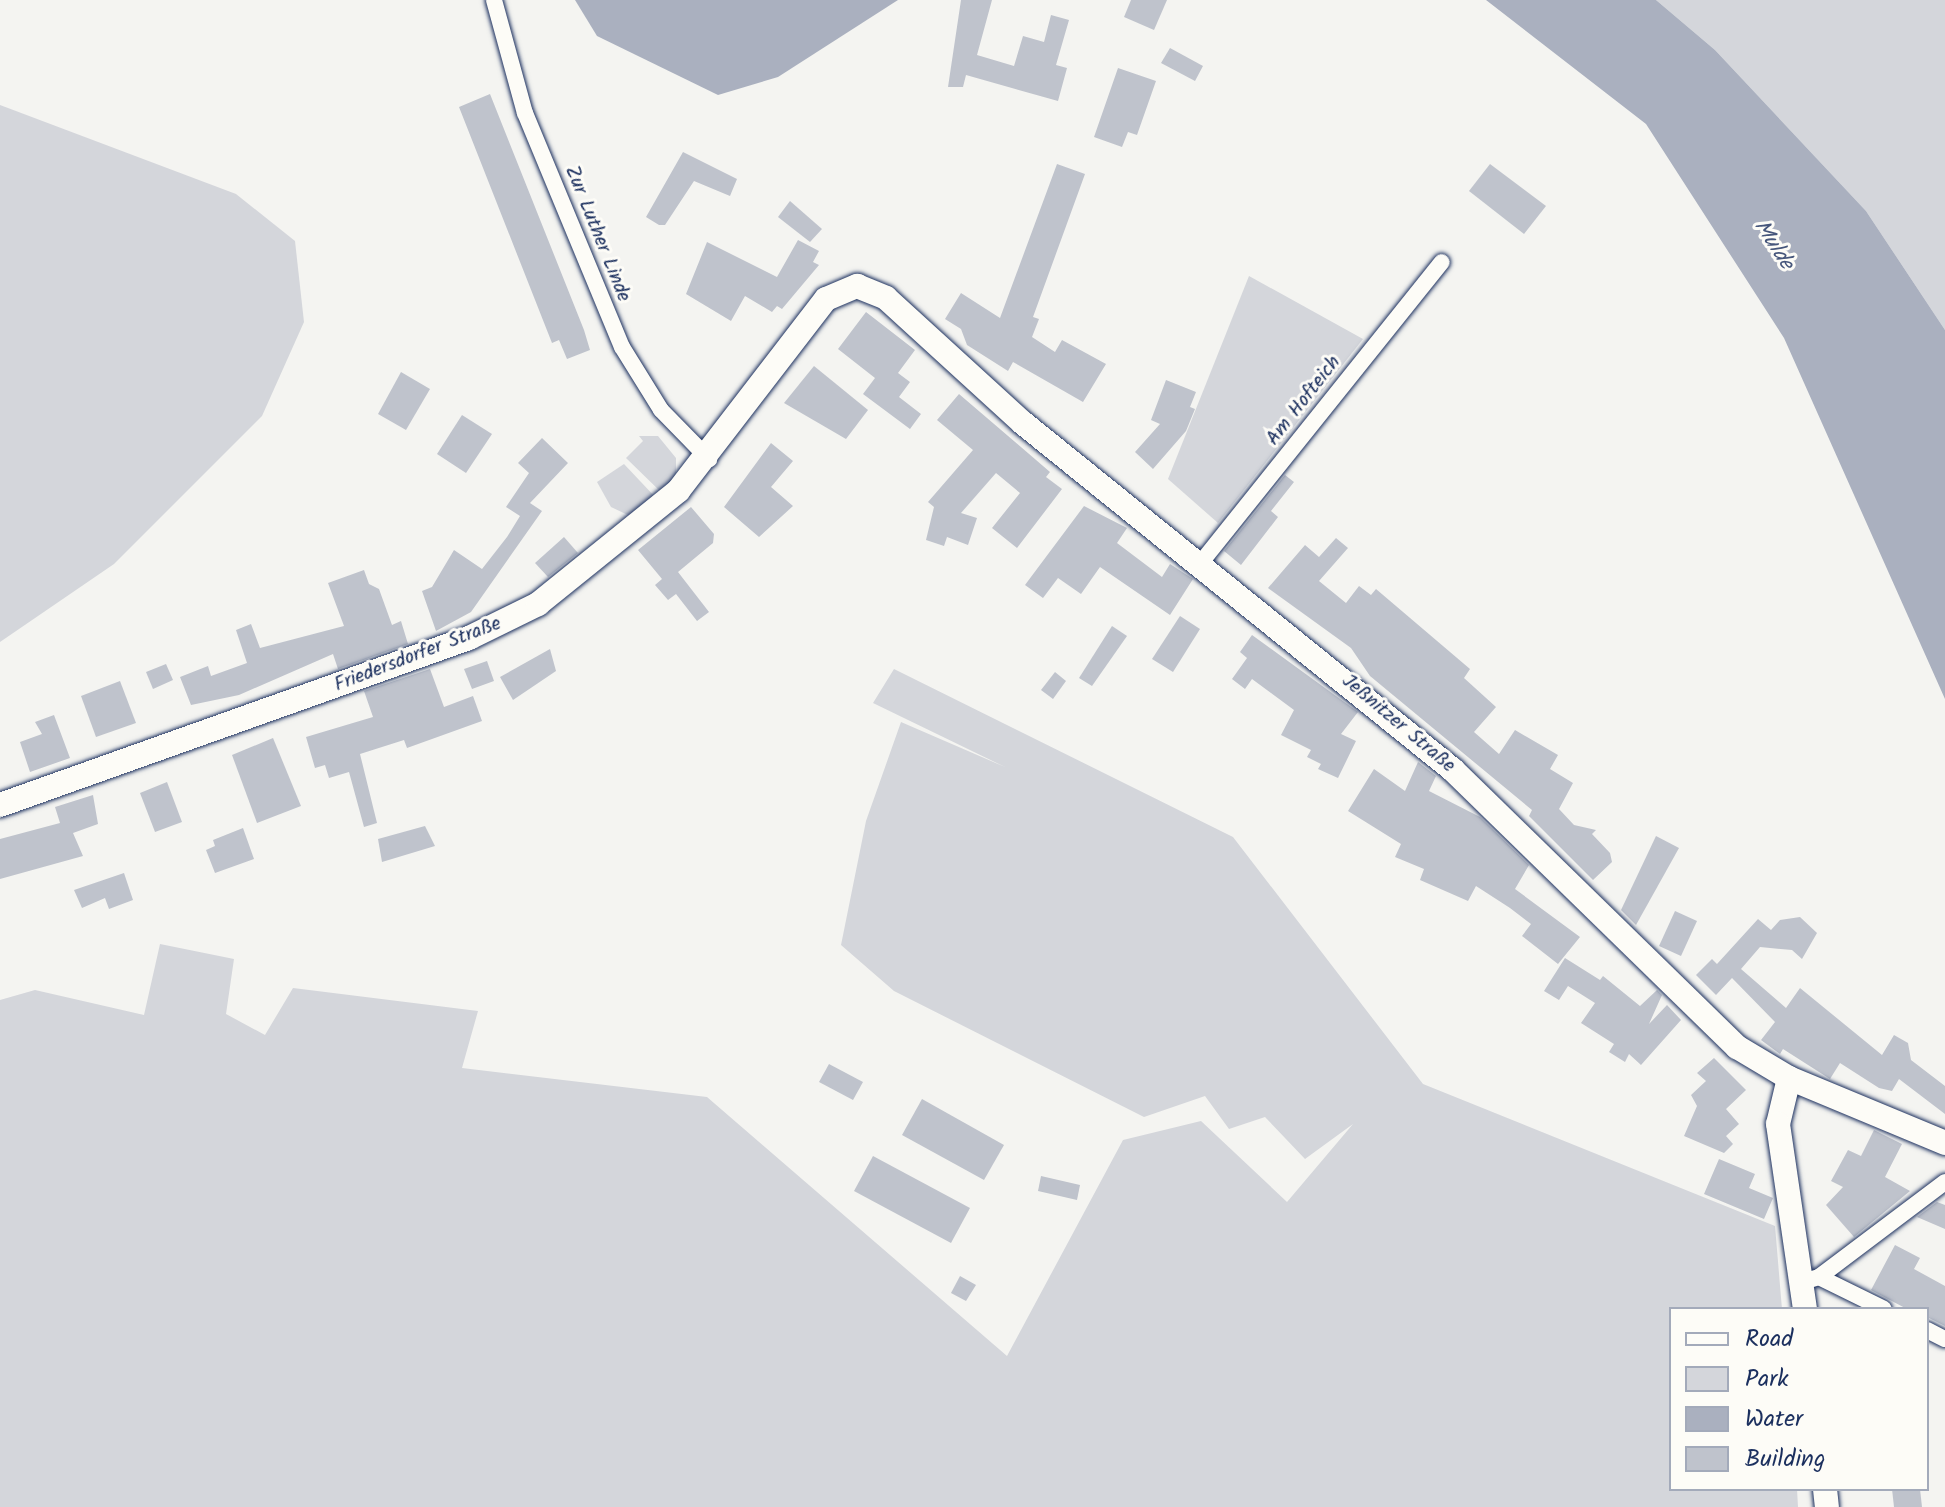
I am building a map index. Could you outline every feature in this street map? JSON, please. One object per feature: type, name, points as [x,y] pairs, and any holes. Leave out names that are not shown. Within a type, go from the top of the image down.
[{"type":"main road","name":"Friedersdorfer Straße","points":[[0,805],[495,627],[602,558],[709,459],[826,299],[857,286]]},
{"type":"main road","name":"Jeßnitzer Straße","points":[[857,286],[886,298],[1023,423],[1453,770],[1724,1036],[1789,1078],[1945,1143]]},
{"type":"main road","points":[[1789,1078],[1778,1124],[1810,1280],[1805,1307]]},
{"type":"street","name":"Zur Luther Linde","points":[[494,0],[525,113],[622,347],[661,410],[709,459]]},
{"type":"street","name":"Am Hofteich","points":[[1199,565],[1442,262]]},
{"type":"street","points":[[1810,1280],[1945,1182]]},
{"type":"street","points":[[1810,1280],[1879,1307]]},
{"type":"green space","points":[[1656,0],[1945,0],[1945,330],[1866,211],[1715,50]]},
{"type":"green space","points":[[0,105],[236,194],[295,241],[304,322],[262,416],[114,564],[0,642]]},
{"type":"green space","points":[[1249,276],[1363,339],[1218,523],[1168,479]]},
{"type":"green space","points":[[639,436],[658,436],[676,458],[676,475],[663,494],[626,458],[643,441]]},
{"type":"green space","points":[[624,464],[657,499],[630,516],[611,507],[597,482]]},
{"type":"green space","points":[[894,669],[1233,837],[1423,1084],[1775,1226],[1782,1307],[1669,1307],[1669,1491],[1797,1491],[1798,1507],[0,1507],[0,1000],[35,990],[144,1015],[160,944],[234,959],[226,1014],[265,1035],[293,988],[478,1011],[462,1068],[707,1097],[1007,1356],[1123,1140],[1201,1121],[1287,1202],[1353,1124],[1305,1159],[1265,1117],[1229,1129],[1205,1096],[1144,1117],[894,991],[841,945],[866,821],[901,722],[1005,767],[873,703]]},
{"type":"water","points":[[575,0],[898,0],[778,77],[718,95],[597,36]]},
{"type":"water","name":"Mulde","points":[[1486,0],[1656,0],[1715,50],[1866,211],[1945,330],[1945,699],[1784,338],[1646,124]]},
{"type":"building","points":[[961,0],[992,0],[977,55],[1014,66],[1023,36],[1044,42],[1051,15],[1069,20],[1056,65],[1067,68],[1058,101],[966,75],[963,87],[948,87]]},
{"type":"building","points":[[1131,0],[1167,0],[1154,30],[1124,17]]},
{"type":"building","points":[[1170,48],[1203,66],[1195,81],[1161,63]]},
{"type":"building","points":[[1118,68],[1156,81],[1137,135],[1128,132],[1122,147],[1094,137]]},
{"type":"building","points":[[490,94],[590,350],[567,359],[559,340],[552,343],[459,107]]},
{"type":"building","points":[[683,152],[737,179],[730,196],[694,181],[665,225],[659,225],[646,217]]},
{"type":"building","points":[[1057,164],[1085,174],[1033,317],[1039,319],[1032,337],[1055,352],[1062,340],[1106,364],[1083,402],[1013,362],[1008,371],[967,345],[961,329],[945,319],[961,293],[1000,318]]},
{"type":"building","points":[[1490,164],[1546,206],[1524,234],[1469,191]]},
{"type":"building","points":[[790,201],[822,229],[810,242],[778,217]]},
{"type":"building","points":[[798,240],[819,251],[813,262],[819,265],[782,309],[777,306],[772,312],[745,296],[731,321],[686,294],[707,242],[777,277]]},
{"type":"building","points":[[866,312],[915,350],[898,373],[910,382],[899,397],[921,414],[910,429],[863,394],[875,378],[838,349]]},
{"type":"building","points":[[814,366],[868,410],[846,439],[784,403]]},
{"type":"building","points":[[401,372],[430,389],[406,430],[378,414]]},
{"type":"building","points":[[1166,380],[1196,392],[1190,407],[1195,409],[1186,431],[1153,469],[1135,452],[1160,424],[1151,420]]},
{"type":"building","points":[[959,394],[1050,472],[1046,477],[1062,489],[1017,548],[992,528],[1020,493],[996,473],[961,513],[977,518],[968,545],[947,537],[944,546],[926,540],[934,507],[928,502],[973,450],[937,420]]},
{"type":"building","points":[[462,415],[492,434],[466,473],[437,454]]},
{"type":"building","points":[[542,438],[568,463],[530,503],[542,511],[471,612],[436,631],[422,591],[432,587],[454,550],[482,569],[520,516],[506,507],[529,473],[518,463]]},
{"type":"building","points":[[771,443],[793,461],[771,487],[793,506],[759,537],[724,507]]},
{"type":"building","points":[[1285,475],[1294,482],[1271,511],[1278,517],[1241,565],[1224,551]]},
{"type":"building","points":[[1084,506],[1127,528],[1117,543],[1162,577],[1170,564],[1193,579],[1170,615],[1100,567],[1081,594],[1058,578],[1043,598],[1025,585]]},
{"type":"building","points":[[691,507],[714,534],[713,543],[678,572],[709,612],[697,621],[676,594],[668,600],[655,585],[662,579],[638,550]]},
{"type":"building","points":[[564,537],[578,553],[548,577],[535,563]]},
{"type":"building","points":[[1336,538],[1348,548],[1319,581],[1346,603],[1359,586],[1371,595],[1376,589],[1470,669],[1464,678],[1496,707],[1474,732],[1499,754],[1515,730],[1558,755],[1550,769],[1573,783],[1559,809],[1574,825],[1596,830],[1592,834],[1610,853],[1612,862],[1593,880],[1529,816],[1532,810],[1370,676],[1351,648],[1268,588],[1305,545],[1319,557]]},
{"type":"building","points":[[364,570],[369,584],[379,589],[392,625],[401,621],[408,644],[338,669],[333,654],[239,695],[191,705],[180,677],[208,666],[211,676],[247,663],[236,630],[251,624],[260,648],[344,626],[328,583]]},
{"type":"building","points":[[1180,616],[1200,629],[1173,672],[1152,659]]},
{"type":"building","points":[[1112,626],[1127,636],[1092,686],[1079,678]]},
{"type":"building","points":[[1252,635],[1358,712],[1341,734],[1356,741],[1338,778],[1318,769],[1321,764],[1307,757],[1311,750],[1281,735],[1294,710],[1252,679],[1245,689],[1232,679],[1247,658],[1240,652]]},
{"type":"building","points":[[550,649],[556,671],[513,700],[500,677]]},
{"type":"building","points":[[487,661],[494,681],[472,689],[464,669]]},
{"type":"building","points":[[166,664],[173,680],[153,689],[146,672]]},
{"type":"building","points":[[430,669],[444,707],[473,696],[482,721],[407,748],[404,740],[360,754],[377,823],[364,827],[349,772],[329,778],[325,765],[315,768],[306,737],[373,717],[364,691]]},
{"type":"building","points":[[1055,672],[1066,681],[1053,699],[1041,690]]},
{"type":"building","points":[[120,681],[136,723],[96,737],[81,696]]},
{"type":"building","points":[[54,715],[70,758],[30,772],[20,742],[42,734],[35,722]]},
{"type":"building","points":[[273,738],[301,806],[257,823],[232,755]]},
{"type":"building","points":[[1418,762],[1436,776],[1429,791],[1480,817],[1529,865],[1515,889],[1580,937],[1558,964],[1522,936],[1531,924],[1510,908],[1476,886],[1468,901],[1420,880],[1424,869],[1395,857],[1401,844],[1348,811],[1374,769],[1405,791]]},
{"type":"building","points":[[167,782],[182,822],[155,832],[140,793]]},
{"type":"building","points":[[93,795],[98,824],[73,833],[83,856],[0,879],[0,839],[60,823],[55,807]]},
{"type":"building","points":[[425,826],[435,846],[382,862],[378,839]]},
{"type":"building","points":[[243,828],[254,859],[215,873],[206,850],[215,846],[213,840]]},
{"type":"building","points":[[1656,836],[1679,848],[1636,925],[1621,910]]},
{"type":"building","points":[[124,873],[133,900],[109,909],[105,898],[82,908],[74,890]]},
{"type":"building","points":[[1675,911],[1697,921],[1681,956],[1659,946]]},
{"type":"building","points":[[1800,917],[1817,933],[1802,959],[1792,950],[1760,947],[1741,969],[1786,1008],[1800,988],[1882,1055],[1894,1035],[1908,1043],[1911,1060],[1945,1086],[1945,1114],[1899,1079],[1892,1091],[1879,1088],[1840,1063],[1830,1079],[1783,1049],[1780,1054],[1761,1040],[1775,1022],[1732,978],[1716,995],[1696,975],[1712,959],[1717,964],[1758,919],[1771,930],[1780,920]]},
{"type":"building","points":[[1565,958],[1600,980],[1603,976],[1640,1006],[1657,990],[1662,995],[1649,1024],[1667,1005],[1681,1020],[1641,1065],[1629,1054],[1625,1062],[1609,1052],[1614,1044],[1581,1023],[1595,1003],[1568,986],[1559,1000],[1544,991]]},
{"type":"building","points":[[1714,1058],[1746,1090],[1726,1109],[1739,1124],[1726,1136],[1733,1144],[1724,1153],[1684,1136],[1697,1106],[1691,1095],[1706,1081],[1697,1073]]},
{"type":"building","points":[[829,1064],[863,1082],[853,1100],[819,1082]]},
{"type":"building","points":[[922,1099],[1004,1145],[984,1180],[902,1135]]},
{"type":"building","points":[[1874,1130],[1902,1144],[1885,1177],[1910,1191],[1854,1237],[1826,1205],[1843,1187],[1831,1181],[1848,1150],[1861,1156]]},
{"type":"building","points":[[873,1156],[970,1208],[951,1243],[854,1191]]},
{"type":"building","points":[[1719,1159],[1755,1174],[1749,1188],[1773,1198],[1764,1219],[1704,1194]]},
{"type":"building","points":[[1041,1176],[1080,1185],[1077,1200],[1038,1191]]},
{"type":"building","points":[[1937,1202],[1945,1205],[1945,1229],[1917,1217]]},
{"type":"building","points":[[1895,1245],[1920,1258],[1914,1269],[1945,1286],[1945,1326],[1929,1318],[1929,1307],[1903,1307],[1871,1290]]},
{"type":"building","points":[[960,1276],[976,1285],[966,1301],[951,1293]]},
{"type":"building","points":[[1892,1491],[1920,1491],[1922,1507],[1894,1507]]}]
